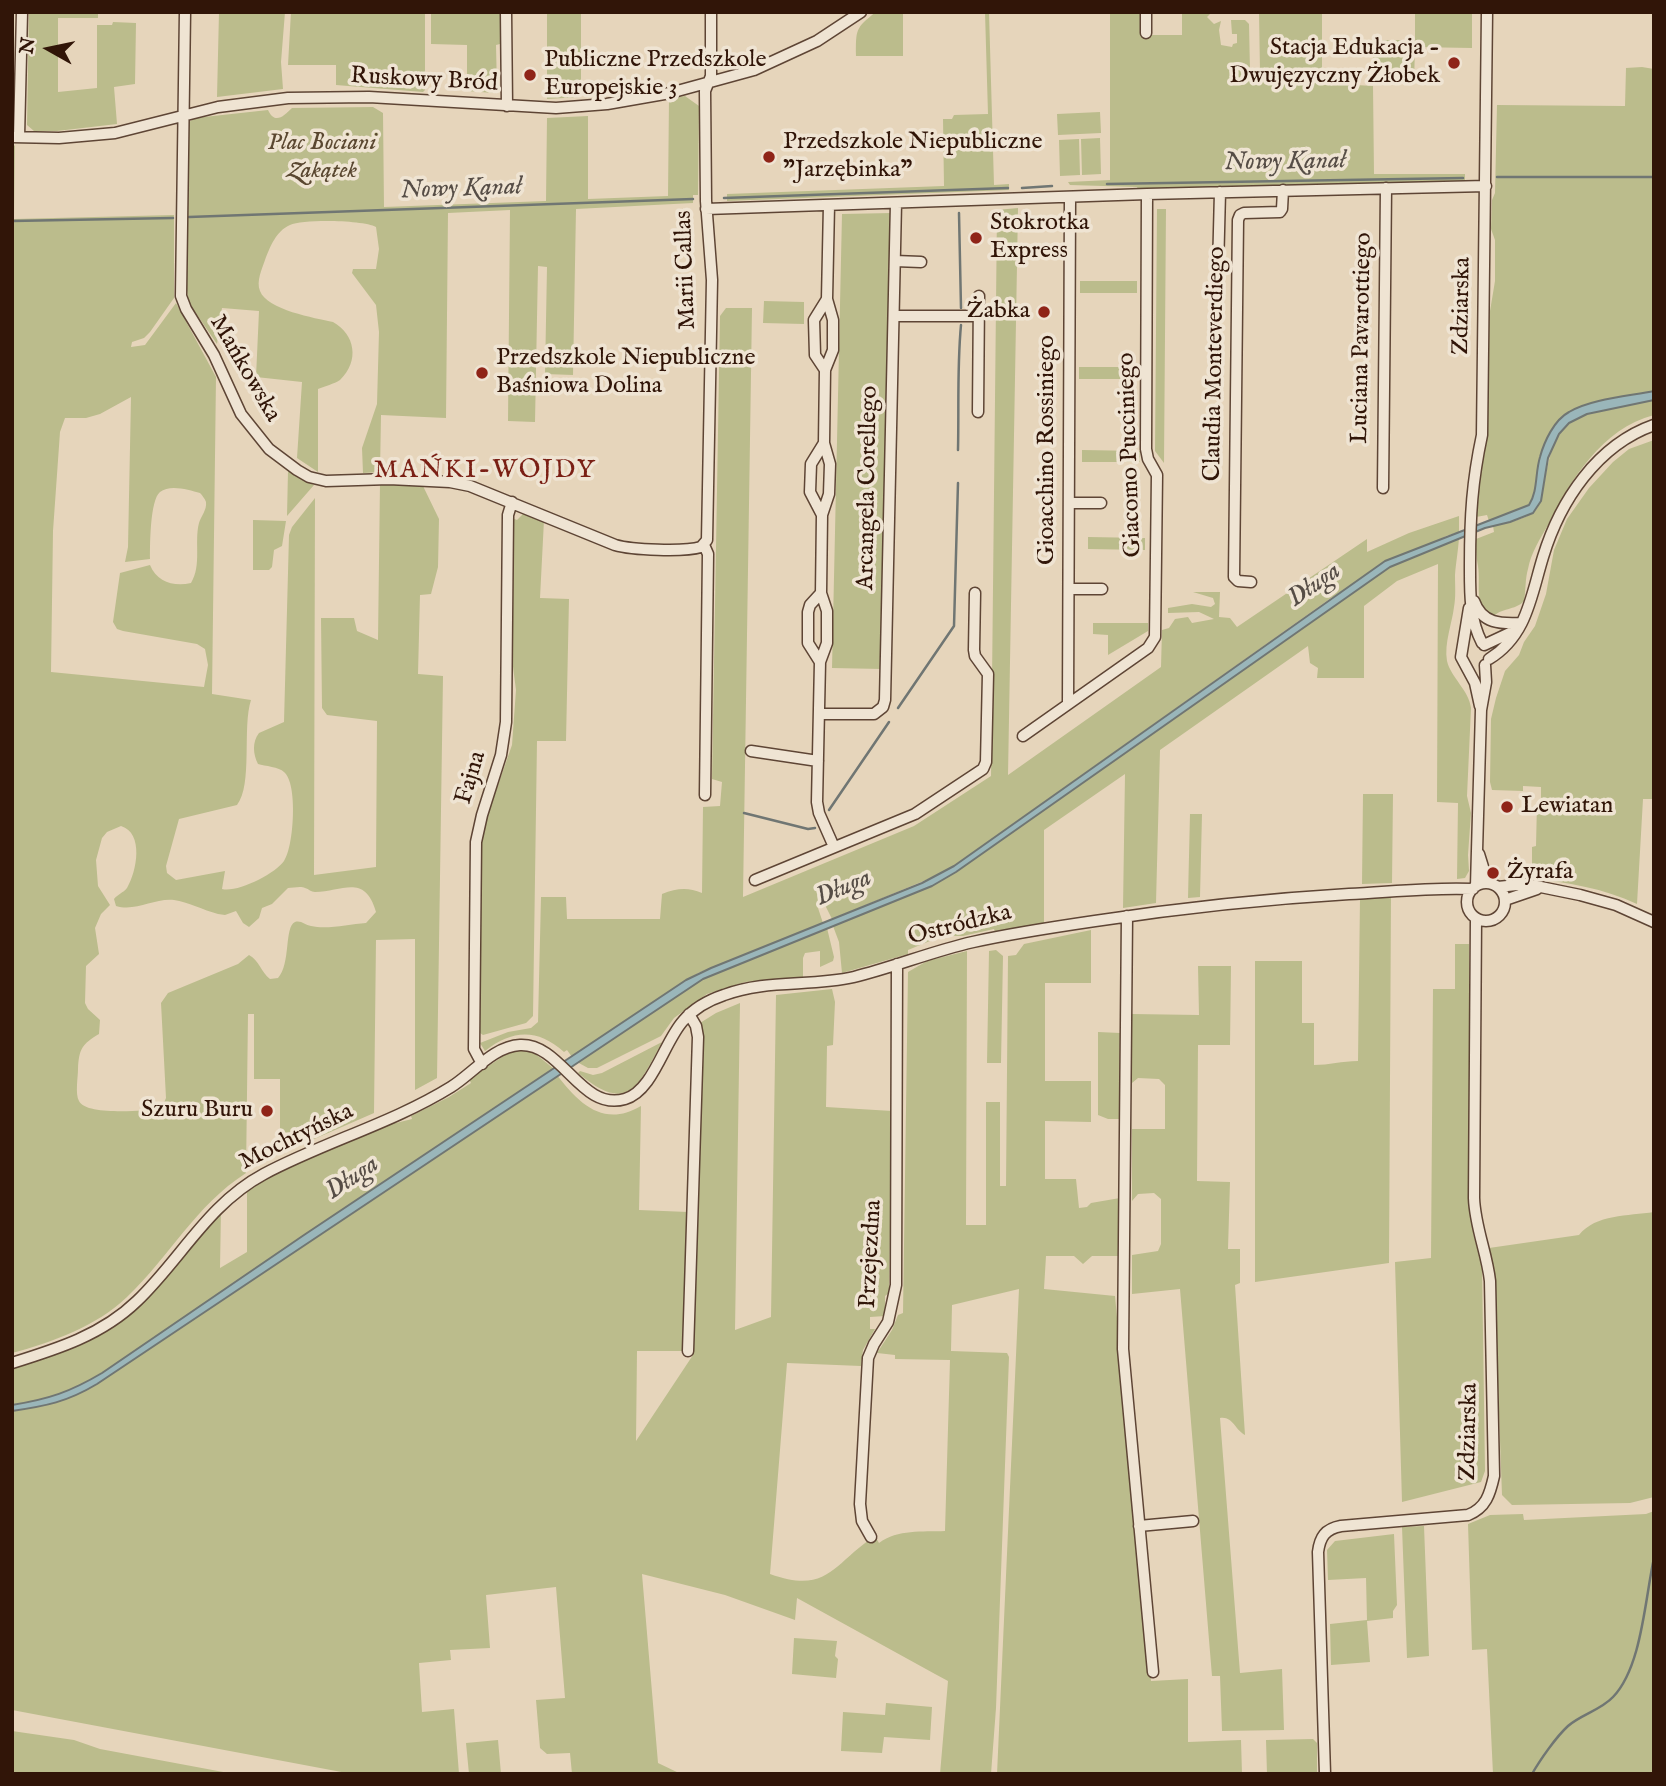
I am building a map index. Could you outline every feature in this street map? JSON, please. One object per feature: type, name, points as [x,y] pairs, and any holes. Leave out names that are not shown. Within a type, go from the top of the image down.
[{"type":"street","points":[[16,137],[22,12]]},
{"type":"street","name":"Mańkowska","points":[[185,12],[181,296],[214,355],[241,414],[258,437],[289,466],[318,480],[450,482],[480,488],[621,547],[697,549],[706,542]]},
{"type":"street","points":[[506,12],[507,106]]},
{"type":"street","name":"Marii Callas","points":[[705,794],[706,542],[712,280],[706,209],[705,91],[711,76],[711,12]]},
{"type":"street","points":[[1146,12],[1146,33]]},
{"type":"street","name":"Zdziarska","points":[[1463,649],[1470,596],[1471,489],[1482,435],[1487,12]]},
{"type":"street","name":"Ruskowy Bród","points":[[16,137],[59,138],[115,133],[243,103],[321,96],[507,106],[588,107],[642,98],[754,70],[824,37],[856,14]]},
{"type":"street","points":[[706,209],[1486,186]]},
{"type":"street","name":"Luciana Pavarottiego","points":[[1382,488],[1385,188]]},
{"type":"street","name":"Claudia Monteverdiego","points":[[1251,582],[1238,581],[1234,577],[1238,220],[1244,213],[1280,212],[1283,190]]},
{"type":"street","points":[[1218,270],[1220,192]]},
{"type":"street","name":"Giacomo Pucciniego","points":[[1068,704],[1148,648],[1153,643],[1157,630],[1157,475],[1146,449],[1147,194]]},
{"type":"street","name":"Gioacchino Rossiniego","points":[[1068,704],[1070,197]]},
{"type":"street","name":"Arcangela Corellego","points":[[819,713],[874,714],[886,700],[896,203]]},
{"type":"street","points":[[829,205],[827,299],[833,320],[833,340],[831,356],[825,370],[824,443],[830,474],[828,501],[822,515],[821,593],[827,611],[827,643],[820,662],[818,808],[834,847]]},
{"type":"street","points":[[895,261],[921,262]]},
{"type":"street","points":[[978,412],[979,296]]},
{"type":"street","points":[[825,370],[815,355],[814,320],[827,299]]},
{"type":"street","points":[[894,316],[979,316]]},
{"type":"street","points":[[1486,682],[1530,605],[1552,533],[1580,483],[1611,448],[1630,435],[1654,425]]},
{"type":"street","points":[[822,515],[810,492],[811,464],[824,443]]},
{"type":"street","name":"Fajna","points":[[482,1065],[475,1054],[474,1040],[475,859],[479,827],[505,737],[508,515],[512,502]]},
{"type":"street","points":[[1069,503],[1101,503]]},
{"type":"street","points":[[1069,589],[1102,589]]},
{"type":"street","points":[[820,662],[808,643],[808,622],[810,606],[821,593]]},
{"type":"street","points":[[755,880],[915,814],[983,769],[986,762],[988,674],[975,656],[974,650],[975,593]]},
{"type":"street","points":[[1470,596],[1486,618],[1498,624],[1519,626]]},
{"type":"street","name":"Zdziarska","points":[[1470,596],[1474,626],[1483,644]]},
{"type":"street","points":[[1503,650],[1477,670],[1462,662],[1463,649],[1469,643],[1483,644],[1505,637],[1519,626]]},
{"type":"street","points":[[1483,644],[1489,651],[1481,710],[1477,846],[1474,887],[1467,901],[1470,912],[1476,918],[1488,921],[1499,915],[1505,900],[1538,888]]},
{"type":"street","points":[[1469,668],[1481,710]]},
{"type":"street","points":[[1023,736],[1068,704]]},
{"type":"street","points":[[751,751],[818,761]]},
{"type":"street","points":[[1477,846],[1493,885],[1505,900]]},
{"type":"street","points":[[1474,887],[1520,884],[1580,895],[1616,905],[1654,922]]},
{"type":"street","name":"Ostródzka","points":[[555,1061],[597,1096],[618,1100],[631,1097],[643,1087],[672,1036],[689,1014],[710,1000],[744,989],[848,978],[984,940],[1127,916],[1268,899],[1474,887]]},
{"type":"street","name":"Ostródzka","points":[[1440,889],[1467,901]]},
{"type":"street","points":[[1127,916],[1124,1349],[1153,1672]]},
{"type":"street","name":"Zdziarska","points":[[1325,1774],[1319,1542],[1331,1528],[1341,1526],[1468,1515],[1477,1512],[1486,1503],[1492,1487],[1490,1282],[1475,1221],[1474,1198],[1476,918]]},
{"type":"street","name":"Zdziarska","points":[[1477,953],[1488,921]]},
{"type":"street","name":"Przejezdna","points":[[871,1537],[862,1521],[860,1504],[868,1358],[888,1322],[896,1285],[897,964]]},
{"type":"street","points":[[688,1351],[698,1037],[696,1026],[689,1014]]},
{"type":"street","name":"Mochtyńska","points":[[12,1363],[92,1334],[127,1310],[216,1209],[250,1182],[437,1095],[505,1048],[522,1045],[540,1049],[555,1061]]},
{"type":"street","points":[[1139,1526],[1193,1521]]},
{"type":"green space","points":[[29,12],[98,12],[98,18],[58,18],[58,92],[97,88],[97,25],[112,25],[113,22],[136,23],[135,84],[114,87],[117,124],[57,131],[34,131],[27,125]]},
{"type":"green space","points":[[219,12],[285,12],[281,62],[283,89],[217,97]]},
{"type":"green space","points":[[291,12],[425,12],[425,90],[423,92],[336,85],[336,65],[288,65]]},
{"type":"green space","points":[[431,12],[500,12],[500,44],[496,45],[497,89],[494,93],[467,91],[467,45],[431,44]]},
{"type":"green space","points":[[547,12],[581,12],[581,97],[547,99]]},
{"type":"green space","points":[[876,12],[903,12],[903,56],[856,56],[858,30]]},
{"type":"green space","points":[[985,12],[989,12],[994,185],[1009,184],[1009,190],[727,201],[727,194],[944,186],[943,119],[952,119],[954,115],[988,114]]},
{"type":"green space","points":[[1110,12],[1141,12],[1142,35],[1182,35],[1182,12],[1212,12],[1207,17],[1214,24],[1221,21],[1221,45],[1232,47],[1237,43],[1237,34],[1232,34],[1231,20],[1245,20],[1249,24],[1250,71],[1260,71],[1259,12],[1322,12],[1322,83],[1373,86],[1374,174],[1465,174],[1465,182],[1138,190],[1137,187],[1070,185],[1068,182],[1110,180]]},
{"type":"green space","points":[[1415,12],[1472,12],[1472,48],[1415,47],[1414,83],[1405,83],[1398,76],[1373,76],[1373,40],[1415,40]]},
{"type":"green space","points":[[1626,68],[1654,69],[1654,391],[1599,403],[1559,421],[1539,458],[1535,492],[1529,505],[1489,521],[1487,515],[1476,517],[1475,494],[1486,427],[1489,317],[1495,281],[1495,240],[1491,229],[1492,200],[1495,193],[1497,105],[1625,106]]},
{"type":"green space","name":"Plac Bociani Zakątek","points":[[685,96],[699,106],[698,195],[693,195],[693,203],[576,209],[573,375],[545,374],[547,267],[538,266],[535,422],[508,421],[510,210],[448,213],[446,418],[381,415],[380,472],[363,473],[362,448],[377,404],[379,332],[376,305],[352,273],[353,269],[376,269],[379,249],[376,227],[333,221],[290,225],[274,240],[260,275],[260,291],[264,298],[292,312],[333,322],[346,333],[350,341],[352,356],[346,373],[340,380],[318,389],[318,472],[297,458],[302,382],[256,377],[259,311],[222,308],[217,344],[188,299],[187,131],[189,122],[195,118],[268,110],[277,118],[292,108],[373,107],[383,113],[384,207],[546,201],[547,118],[588,116],[588,199],[668,196],[669,99]]},
{"type":"green space","points":[[1100,112],[1101,133],[1058,135],[1057,114]]},
{"type":"green space","points":[[1100,138],[1101,174],[1082,175],[1081,139]]},
{"type":"green space","points":[[1079,139],[1080,175],[1060,176],[1059,140]]},
{"type":"green space","points":[[12,143],[15,146],[14,219],[174,215],[174,298],[150,332],[144,338],[132,342],[131,347],[145,345],[176,303],[216,377],[212,694],[251,700],[247,725],[245,784],[237,805],[179,819],[166,866],[167,873],[176,880],[225,871],[222,889],[237,888],[264,877],[284,861],[287,854],[293,815],[288,778],[282,770],[258,764],[254,744],[259,733],[284,722],[289,535],[292,527],[315,498],[314,875],[376,867],[377,721],[327,715],[322,708],[321,618],[354,618],[357,631],[378,640],[380,483],[423,486],[439,519],[438,567],[431,594],[420,595],[418,674],[443,676],[437,1078],[415,1090],[415,939],[376,940],[374,1113],[280,1154],[280,1079],[254,1079],[254,1014],[248,1014],[246,1173],[228,1186],[197,1216],[142,1281],[115,1307],[74,1332],[12,1353]],"holes":[[[131,397],[128,547],[125,562],[150,559],[152,513],[160,492],[174,488],[200,493],[206,505],[199,523],[196,569],[191,583],[167,582],[157,576],[150,565],[120,573],[113,622],[117,629],[123,631],[197,644],[205,649],[208,665],[204,687],[51,672],[53,531],[60,432],[65,418],[86,418],[100,414]],[[121,826],[133,836],[136,863],[131,881],[114,899],[116,906],[131,907],[174,900],[218,914],[225,915],[236,911],[243,923],[249,927],[259,918],[262,908],[272,904],[288,888],[303,887],[315,892],[352,887],[366,892],[376,912],[366,923],[324,927],[295,922],[290,931],[285,964],[278,978],[270,979],[249,955],[238,964],[168,993],[161,1003],[166,1098],[158,1110],[92,1109],[84,1106],[77,1094],[81,1052],[85,1044],[99,1034],[100,1020],[85,1003],[86,966],[99,954],[95,928],[101,914],[110,905],[98,886],[96,860],[102,838],[107,832]]]},
{"type":"green space","points":[[1018,208],[1008,775],[1161,667],[1162,630],[1169,628],[1175,619],[1188,617],[1192,623],[1214,619],[1199,612],[1168,613],[1168,608],[1192,604],[1211,607],[1215,604],[1213,598],[1193,592],[1220,592],[1219,617],[1230,618],[1237,627],[1367,539],[1367,552],[1409,533],[1459,516],[1459,532],[1446,536],[1331,598],[938,875],[832,919],[824,903],[817,905],[823,923],[698,973],[572,1057],[567,1050],[564,1052],[544,1039],[524,1035],[505,1039],[485,1051],[480,1043],[508,1032],[531,1028],[538,1022],[541,897],[566,897],[567,919],[660,919],[662,894],[682,889],[702,893],[703,807],[720,806],[722,782],[712,779],[720,316],[726,308],[752,308],[743,897],[914,826],[991,776],[997,210]]},
{"type":"green space","points":[[1157,209],[1166,209],[1164,463],[1155,451]]},
{"type":"green space","points":[[892,213],[882,669],[832,668],[842,214]]},
{"type":"green space","points":[[1080,281],[1137,281],[1137,293],[1080,293]]},
{"type":"green space","points":[[764,301],[804,302],[804,324],[763,323]]},
{"type":"green space","points":[[1079,367],[1137,367],[1137,379],[1079,379]]},
{"type":"green space","points":[[1654,400],[1654,415],[1619,431],[1603,444],[1577,474],[1529,563],[1524,601],[1492,618],[1480,601],[1476,539],[1494,532],[1493,526],[1530,515],[1539,506],[1554,445],[1560,433],[1570,423],[1588,413]]},
{"type":"green space","points":[[1654,440],[1654,799],[1643,799],[1637,904],[1599,890],[1532,878],[1532,847],[1536,846],[1537,803],[1541,800],[1541,787],[1523,786],[1523,791],[1492,790],[1491,719],[1505,671],[1519,655],[1535,626],[1546,594],[1554,550],[1567,519],[1589,488],[1613,462],[1629,449]]},
{"type":"green space","points":[[1082,450],[1140,451],[1140,462],[1082,462]]},
{"type":"green space","points":[[288,471],[314,485],[287,516]]},
{"type":"green space","points":[[524,513],[544,520],[540,598],[569,599],[566,741],[537,741],[533,1016],[526,1023],[483,1035],[480,1033],[481,848],[484,825],[512,745],[516,690],[513,667],[512,518],[517,520]]},
{"type":"green space","points":[[253,520],[286,521],[282,546],[274,550],[272,567],[269,570],[253,570]]},
{"type":"green space","points":[[1088,537],[1145,538],[1145,550],[1088,549]]},
{"type":"green space","points":[[1459,538],[1455,603],[1446,654],[1449,667],[1467,695],[1471,708],[1467,796],[1471,813],[1469,871],[1465,878],[1457,879],[1458,803],[1437,802],[1438,564],[1397,581],[1364,606],[1364,678],[1317,678],[1318,668],[1310,663],[1308,646],[1160,750],[1156,903],[1123,908],[1125,774],[1044,830],[1044,923],[995,932],[994,929],[963,936],[942,936],[908,950],[908,954],[842,973],[839,942],[833,926],[932,886],[956,872],[1390,567]]},
{"type":"green space","points":[[1093,623],[1148,623],[1148,631],[1108,655],[1108,635],[1093,634]]},
{"type":"green space","points":[[1363,794],[1393,794],[1392,883],[1362,884]]},
{"type":"green space","points":[[1190,814],[1202,814],[1200,897],[1188,898]]},
{"type":"green space","points":[[1391,895],[1389,1263],[1255,1282],[1255,961],[1302,961],[1302,1023],[1314,1023],[1314,1065],[1358,1061],[1360,898]]},
{"type":"green space","points":[[827,928],[833,961],[820,967],[820,951],[805,953],[803,977],[745,982],[707,994],[674,1018],[661,1036],[597,1068],[588,1068],[577,1062],[703,979]]},
{"type":"green space","points":[[1091,930],[1091,983],[1045,983],[1045,1081],[1091,1081],[1091,1122],[1045,1121],[1045,1179],[1076,1179],[1079,1208],[1120,1198],[1120,1256],[1092,1256],[1083,1264],[1074,1256],[1046,1256],[1044,1289],[1115,1296],[1151,1681],[1188,1679],[1188,1742],[1241,1740],[1242,1774],[997,1774],[1019,1289],[952,1305],[951,1351],[1007,1353],[1009,1357],[996,1708],[991,1774],[940,1774],[948,1681],[797,1598],[795,1620],[725,1595],[642,1574],[658,1763],[681,1774],[572,1774],[570,1753],[547,1754],[540,1748],[536,1700],[565,1698],[556,1587],[486,1595],[490,1648],[450,1650],[451,1660],[419,1663],[422,1712],[454,1709],[459,1774],[352,1774],[12,1710],[12,1411],[56,1402],[97,1384],[557,1075],[574,1095],[593,1110],[615,1115],[641,1106],[639,1210],[688,1212],[684,1351],[637,1351],[636,1441],[693,1355],[700,1023],[740,1003],[735,1330],[771,1317],[776,995],[832,989],[835,1002],[833,1045],[827,1046],[826,1107],[892,1111],[889,1293],[885,1296],[885,1316],[870,1317],[870,1329],[875,1329],[863,1350],[861,1366],[787,1363],[770,1574],[790,1580],[818,1578],[829,1573],[875,1536],[879,1543],[902,1533],[945,1531],[950,1360],[895,1359],[895,1355],[877,1353],[898,1315],[903,1313],[908,972],[927,961],[967,951],[966,1225],[986,1225],[986,1102],[1000,1102],[1000,1186],[1006,1186],[1008,956],[1016,955],[1024,944]]},
{"type":"green space","points":[[1455,944],[1469,944],[1470,1214],[1482,1265],[1485,1471],[1481,1482],[1402,1502],[1395,1262],[1431,1258],[1433,989],[1455,989]]},
{"type":"green space","points":[[996,950],[1003,956],[1001,1063],[987,1063],[989,951]]},
{"type":"green space","points":[[1198,966],[1231,966],[1230,1045],[1198,1045],[1197,1181],[1230,1182],[1228,1249],[1240,1249],[1240,1283],[1235,1285],[1245,1435],[1231,1421],[1220,1418],[1240,1673],[1282,1669],[1284,1730],[1222,1731],[1220,1676],[1212,1676],[1180,1289],[1132,1294],[1132,1255],[1158,1251],[1161,1244],[1161,1199],[1154,1193],[1138,1194],[1132,1201],[1132,1129],[1165,1129],[1165,1085],[1159,1079],[1138,1078],[1132,1083],[1132,1014],[1199,1015]]},
{"type":"green space","points":[[1098,1032],[1120,1033],[1119,1119],[1098,1115]]},
{"type":"green space","points":[[662,1042],[638,1083],[620,1094],[595,1086],[578,1073],[602,1073]]},
{"type":"green space","points":[[522,1049],[532,1051],[554,1069],[102,1373],[59,1394],[12,1405],[12,1367],[82,1343],[100,1334],[221,1209],[220,1268],[247,1252],[247,1189],[269,1176],[395,1120],[396,1123],[412,1119],[411,1116],[471,1083],[469,1079],[505,1055]]},
{"type":"green space","points":[[1654,1212],[1654,1497],[1630,1503],[1512,1505],[1502,1495],[1494,1275],[1489,1248],[1579,1235],[1594,1223],[1603,1220]]},
{"type":"green space","points":[[1654,1511],[1654,1774],[1493,1774],[1487,1649],[1472,1650],[1468,1524],[1490,1515],[1523,1514],[1524,1520],[1646,1514]]},
{"type":"green space","points":[[1424,1526],[1429,1656],[1407,1658],[1402,1527]]},
{"type":"green space","points":[[1394,1534],[1397,1605],[1393,1618],[1367,1621],[1370,1662],[1331,1665],[1330,1624],[1367,1620],[1366,1578],[1328,1580],[1327,1550],[1335,1541]]},
{"type":"green space","points":[[794,1638],[837,1641],[836,1678],[792,1674]]},
{"type":"green space","points":[[886,1703],[932,1707],[930,1740],[884,1737],[882,1753],[841,1751],[843,1712],[885,1715]]},
{"type":"green space","points":[[12,1731],[74,1740],[100,1749],[234,1774],[12,1774]]},
{"type":"green space","points":[[1313,1739],[1317,1743],[1317,1774],[1267,1774],[1266,1740]]},
{"type":"green space","points":[[498,1740],[501,1774],[469,1774],[466,1743]]},
{"type":"water","points":[[1654,391],[1654,400],[1587,414],[1569,423],[1559,434],[1548,458],[1541,501],[1533,513],[1485,528],[1390,567],[956,872],[932,886],[703,979],[97,1384],[56,1402],[12,1411],[12,1405],[59,1394],[102,1373],[686,980],[922,883],[954,866],[1385,561],[1529,505],[1534,494],[1538,463],[1544,445],[1554,426],[1564,416],[1599,401]]},
{"type":"waterway","name":"Nowy Kanał","points":[[1497,177],[1654,177]]},
{"type":"waterway","name":"Nowy Kanał","points":[[1107,184],[1463,178]]},
{"type":"waterway","name":"Nowy Kanał","points":[[1022,188],[1052,186]]},
{"type":"waterway","name":"Nowy Kanał","points":[[724,198],[1008,188]]},
{"type":"waterway","name":"Nowy Kanał","points":[[189,217],[693,199]]},
{"type":"waterway","points":[[959,213],[961,308]]},
{"type":"waterway","name":"Nowy Kanał","points":[[12,221],[173,218]]},
{"type":"waterway","points":[[958,450],[961,325]]},
{"type":"waterway","points":[[898,708],[954,626],[958,483]]},
{"type":"waterway","points":[[829,810],[889,722]]},
{"type":"waterway","points":[[744,813],[808,829],[815,828]]},
{"type":"waterway","points":[[1532,1774],[1548,1749],[1568,1726],[1608,1702],[1623,1684],[1641,1631],[1654,1558]]},
{"type":"place","name":"Stacja Edukacja - Dwujęzyczny Żłobek","points":[[1454,63]]},
{"type":"place","name":"Publiczne Przedszkole Europejskie 3","points":[[530,75]]},
{"type":"place","name":"Przedszkole Niepubliczne \"Jarzębinka\"","points":[[769,157]]},
{"type":"place","name":"Stokrotka Express","points":[[976,238]]},
{"type":"place","name":"Żabka","points":[[1044,312]]},
{"type":"place","name":"Przedszkole Niepubliczne Baśniowa Dolina","points":[[482,373]]},
{"type":"place","name":"Lewiatan","points":[[1507,807]]},
{"type":"place","name":"Żyrafa","points":[[1493,873]]},
{"type":"place","name":"Szuru Buru","points":[[267,1111]]},
{"type":"district","name":"MAŃKI-WOJDY","points":[[485,472]]},
{"type":"water label","name":"Długa","points":[[1315,586]]},
{"type":"water label","name":"Długa","points":[[844,889]]},
{"type":"water label","name":"Długa","points":[[353,1179]]}]
